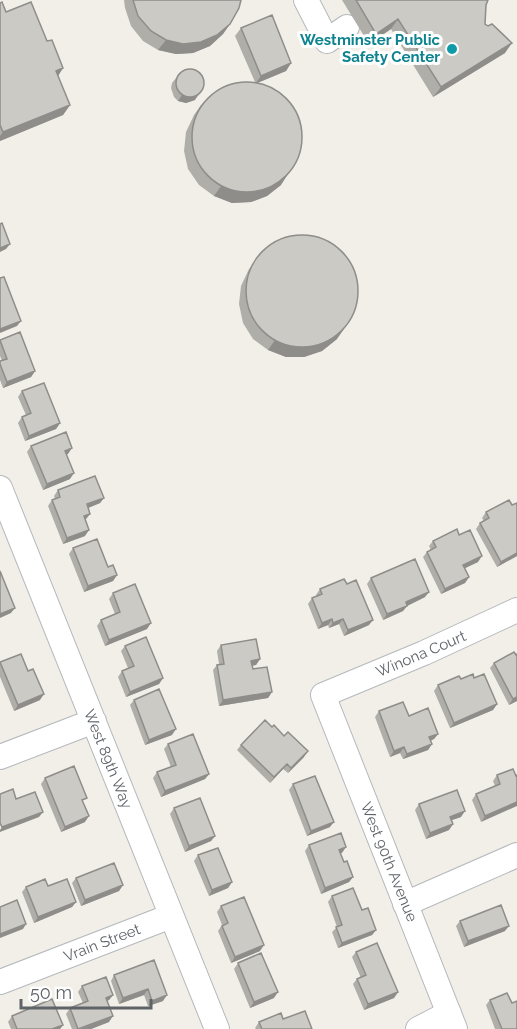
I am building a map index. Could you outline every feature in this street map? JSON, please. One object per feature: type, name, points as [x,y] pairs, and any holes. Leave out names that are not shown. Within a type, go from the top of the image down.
[{"type":"street","points":[[306,0],[319,45],[346,27]]},
{"type":"street","name":"West 89th Way","points":[[0,488],[7,525],[93,721],[217,1029]]},
{"type":"street","name":"Winona Court","points":[[323,695],[424,653],[517,610]]},
{"type":"street","name":"West 90th Avenue","points":[[323,695],[452,1021]]},
{"type":"street","points":[[0,757],[93,721]]},
{"type":"street","points":[[405,904],[517,855]]},
{"type":"street","name":"Vrain Street","points":[[0,981],[171,916]]},
{"type":"street","points":[[418,1029],[452,1021]]},
{"type":"building","points":[[133,0],[241,0],[230,24],[217,35],[201,42],[183,44],[166,40],[151,31],[138,16]]},
{"type":"building","name":"Westminster Public Safety Center","points":[[356,0],[488,0],[485,24],[488,26],[492,24],[512,43],[441,87],[398,19],[376,34]]},
{"type":"building","points":[[2,2],[6,12],[31,2],[47,41],[52,40],[63,68],[56,71],[70,105],[3,132],[0,125],[0,3]]},
{"type":"building","points":[[272,15],[291,63],[261,76],[241,28]]},
{"type":"building","points":[[190,69],[200,73],[204,83],[200,93],[190,97],[180,93],[176,83],[180,73]]},
{"type":"building","points":[[247,82],[268,86],[286,98],[298,116],[302,137],[298,158],[286,176],[268,188],[247,192],[226,188],[208,176],[196,158],[192,137],[196,116],[208,98],[226,86]]},
{"type":"building","points":[[2,223],[10,244],[0,248],[0,224]]},
{"type":"building","points":[[302,235],[323,240],[341,252],[353,270],[358,291],[353,312],[341,330],[323,342],[302,347],[281,342],[263,330],[251,312],[246,291],[251,270],[263,252],[281,240]]},
{"type":"building","points":[[4,277],[21,321],[0,329],[0,278]]},
{"type":"building","points":[[20,332],[35,371],[7,382],[0,364],[0,361],[7,359],[0,340]]},
{"type":"building","points":[[44,383],[60,423],[29,436],[22,417],[31,413],[22,391]]},
{"type":"building","points":[[66,432],[72,448],[65,451],[74,473],[47,484],[31,446]]},
{"type":"building","points":[[95,476],[104,498],[87,504],[90,514],[84,516],[89,530],[67,538],[52,500],[60,497],[58,490]]},
{"type":"building","points":[[509,500],[512,505],[517,503],[517,553],[501,562],[480,523],[489,518],[486,512]]},
{"type":"building","points":[[457,529],[459,535],[470,530],[482,556],[463,565],[469,577],[445,589],[427,552],[436,547],[433,541]]},
{"type":"building","points":[[97,539],[108,567],[113,565],[117,575],[88,586],[73,548]]},
{"type":"building","points":[[415,559],[429,592],[406,602],[407,606],[387,614],[371,578]]},
{"type":"building","points":[[0,571],[15,608],[0,614]]},
{"type":"building","points":[[344,579],[347,584],[356,580],[373,620],[348,630],[343,619],[333,623],[332,619],[322,623],[312,598],[322,594],[320,589]]},
{"type":"building","points":[[135,584],[151,623],[109,640],[101,620],[120,612],[113,593]]},
{"type":"building","points":[[146,637],[163,678],[130,692],[122,671],[134,666],[125,646]]},
{"type":"building","points":[[256,639],[260,659],[251,661],[253,669],[267,667],[272,692],[223,700],[217,665],[224,664],[221,645]]},
{"type":"building","points":[[514,652],[517,654],[517,697],[513,699],[494,663]]},
{"type":"building","points":[[21,654],[28,671],[33,669],[44,694],[18,705],[0,662]]},
{"type":"building","points":[[473,674],[474,678],[484,674],[497,704],[454,723],[438,685],[459,676],[461,679]]},
{"type":"building","points":[[159,689],[176,729],[149,740],[134,700]]},
{"type":"building","points":[[403,702],[409,716],[428,708],[438,734],[429,737],[432,744],[407,754],[404,747],[394,751],[379,711]]},
{"type":"building","points":[[265,720],[272,727],[274,725],[284,736],[288,732],[308,751],[291,768],[287,764],[274,777],[241,745]]},
{"type":"building","points":[[193,734],[209,774],[165,791],[157,772],[176,765],[168,744]]},
{"type":"building","points":[[74,766],[87,798],[82,800],[89,816],[65,827],[45,778]]},
{"type":"building","points":[[513,769],[517,775],[517,802],[485,816],[476,794],[500,784],[497,775]]},
{"type":"building","points":[[315,776],[334,822],[311,831],[293,784]]},
{"type":"building","points":[[13,789],[16,799],[35,792],[43,812],[2,827],[0,794]]},
{"type":"building","points":[[457,790],[465,811],[450,817],[453,824],[430,833],[419,804]]},
{"type":"building","points":[[200,798],[215,836],[189,846],[174,808]]},
{"type":"building","points":[[341,833],[346,847],[339,850],[344,862],[347,861],[353,877],[325,888],[309,845]]},
{"type":"building","points":[[218,848],[232,882],[212,890],[198,855]]},
{"type":"building","points":[[114,863],[123,885],[85,900],[76,878]]},
{"type":"building","points":[[45,879],[48,886],[67,879],[76,902],[38,917],[26,887]]},
{"type":"building","points":[[353,888],[362,910],[368,908],[376,930],[342,943],[336,927],[342,925],[332,896]]},
{"type":"building","points":[[244,897],[264,945],[235,957],[222,926],[228,923],[221,906]]},
{"type":"building","points":[[17,900],[26,924],[0,934],[0,907]]},
{"type":"building","points":[[501,905],[509,926],[468,941],[460,921]]},
{"type":"building","points":[[377,943],[398,992],[368,1004],[357,979],[366,975],[356,952]]},
{"type":"building","points":[[261,953],[278,992],[254,1002],[238,963]]},
{"type":"building","points":[[154,960],[167,995],[152,1001],[148,989],[123,998],[114,975]]},
{"type":"building","points":[[106,977],[113,995],[106,998],[113,1016],[78,1029],[70,1008],[88,1001],[82,986]]},
{"type":"building","points":[[507,993],[512,1003],[517,1001],[517,1029],[502,1029],[490,1000]]},
{"type":"building","points":[[52,999],[63,1025],[52,1029],[17,1029],[12,1016]]},
{"type":"building","points":[[305,1011],[312,1029],[262,1029],[259,1022],[281,1013],[283,1019]]},
{"type":"place","name":"Westminster Public Safety Center","points":[[452,49]]}]
